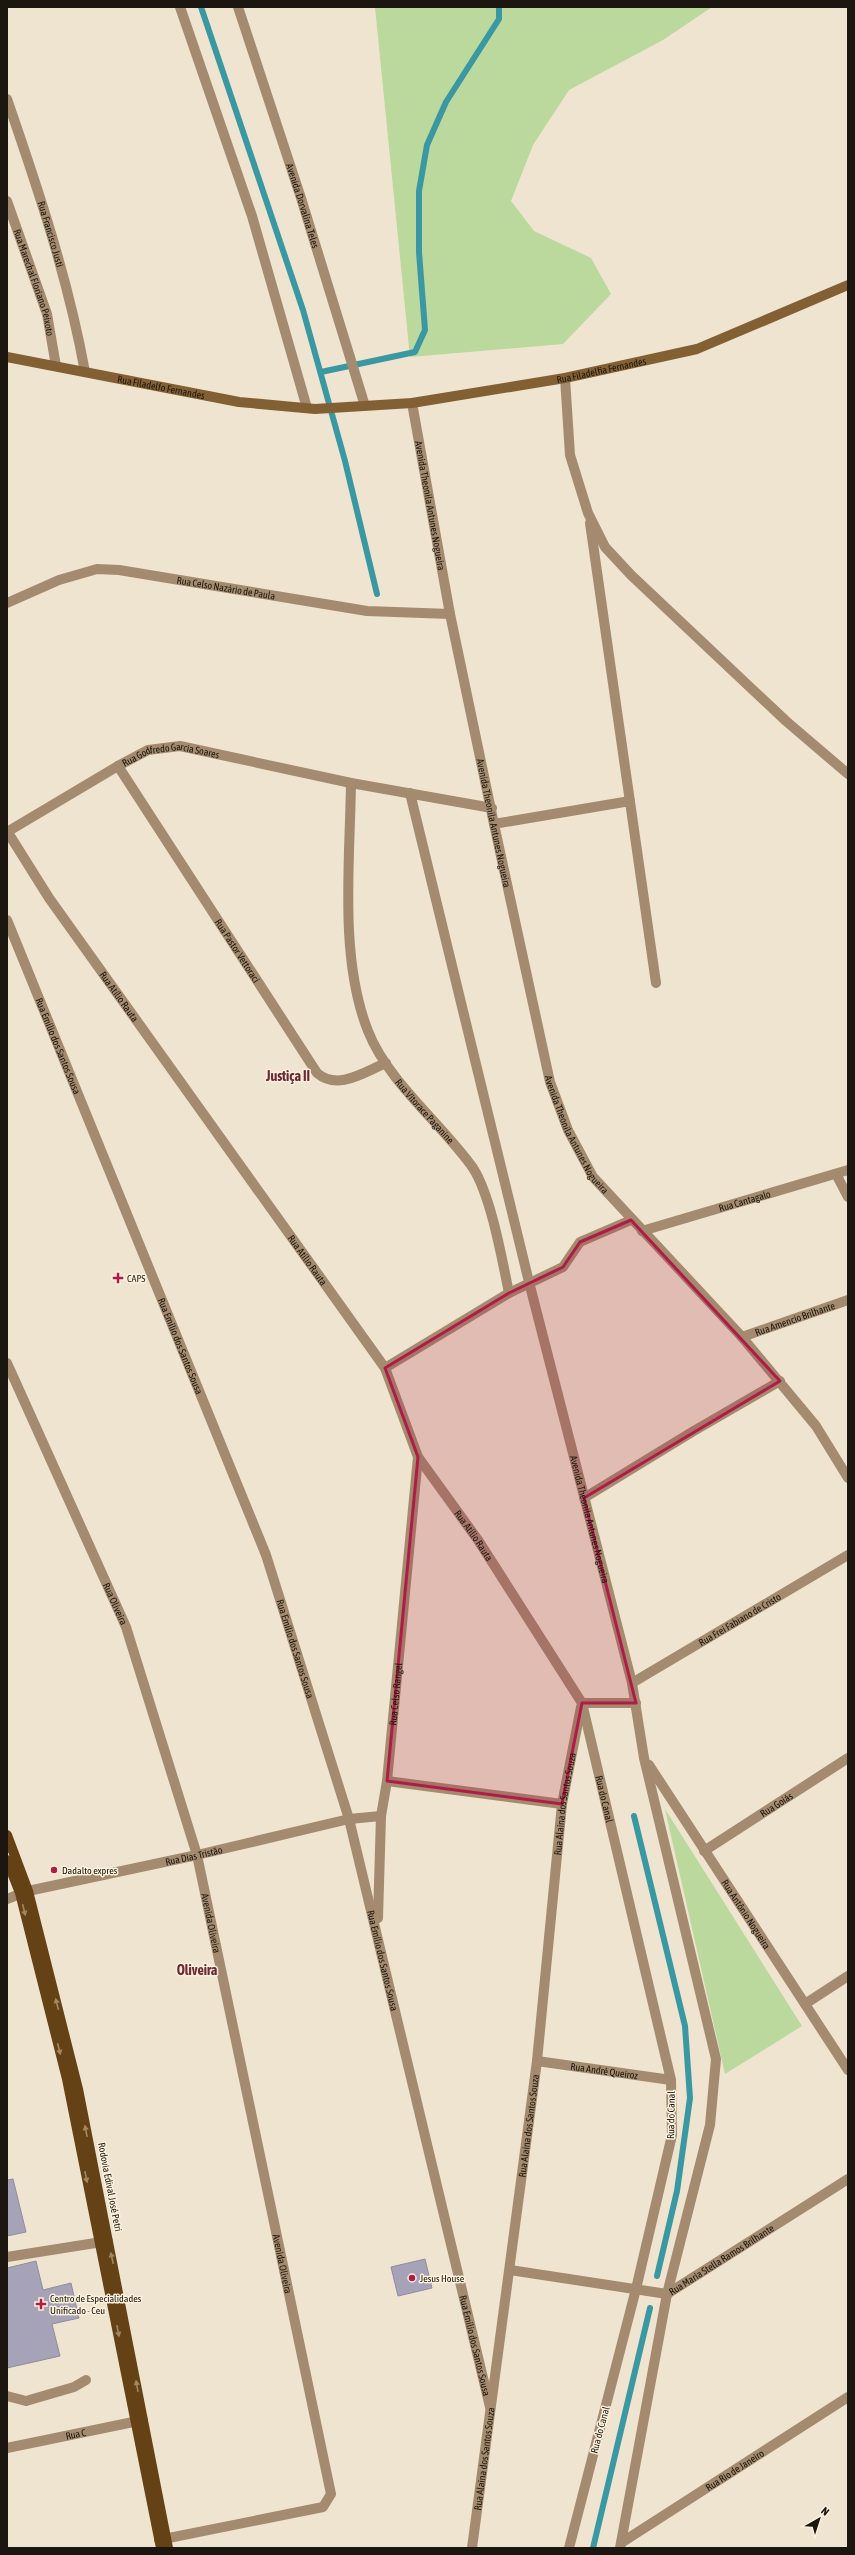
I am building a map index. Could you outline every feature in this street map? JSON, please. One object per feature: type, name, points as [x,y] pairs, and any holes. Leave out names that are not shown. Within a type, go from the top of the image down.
[{"type":"main road","name":"Rua Filadelfia Fernandes","points":[[342,408],[412,403],[565,378],[697,349],[848,285]]},
{"type":"main road","name":"Rua Filadelfo Fernandes","points":[[7,357],[238,402],[311,409],[342,408]]},
{"type":"main road","name":"Rodovia Edival José Petri","points":[[7,1835],[24,1892],[104,2242],[164,2544]]},
{"type":"main road","name":"Rodovia Edival José Petri","points":[[7,1860],[24,1892]]},
{"type":"street","points":[[180,7],[252,216],[311,409]]},
{"type":"street","name":"Avenida Dorvalina Teles","points":[[238,7],[348,346],[365,406]]},
{"type":"street","name":"Rua Francisco Justi","points":[[7,99],[63,270],[74,314],[85,372]]},
{"type":"street","name":"Rua Marechal Floriano Peixoto","points":[[7,201],[47,314],[56,366]]},
{"type":"street","points":[[565,378],[570,455],[588,514],[656,983]]},
{"type":"street","name":"Avenida Theonila Antunes Nogueira","points":[[412,403],[450,614],[492,808],[494,824],[550,1082],[568,1130],[593,1177],[631,1220],[742,1337],[780,1381],[816,1426],[848,1478]]},
{"type":"street","points":[[588,514],[605,548],[631,575],[786,721],[848,774]]},
{"type":"street","name":"Rua Celso Nazário de Paula","points":[[7,603],[59,580],[97,569],[119,570],[367,612],[450,614]]},
{"type":"street","name":"Rua Godfredo Garcia Soares","points":[[7,832],[118,766],[148,750],[180,746],[351,782],[492,808]]},
{"type":"street","name":"Rua Pastor Vettoraci","points":[[118,766],[317,1073],[325,1080],[338,1082],[386,1063]]},
{"type":"street","name":"Rua Vitorace Paganine","points":[[351,782],[350,954],[355,995],[368,1033],[386,1063],[473,1169],[486,1197],[509,1293]]},
{"type":"street","name":"Avenida Theonila Antunes Nogueira","points":[[410,793],[529,1282],[632,1683],[644,1758]]},
{"type":"street","points":[[494,824],[630,800]]},
{"type":"street","name":"Rua Atílio Rauta","points":[[7,832],[49,898],[385,1368],[418,1457],[478,1540],[582,1703]]},
{"type":"street","name":"Rua Emílio dos Santos Sousa","points":[[7,920],[266,1555],[349,1819],[378,1932],[490,2407]]},
{"type":"street","name":"Rua Cantagalo","points":[[642,1231],[848,1170]]},
{"type":"street","points":[[836,1174],[848,1197]]},
{"type":"street","points":[[385,1368],[509,1293],[529,1282],[563,1267],[580,1242],[631,1220]]},
{"type":"street","name":"Rua Amencio Brilhante","points":[[742,1337],[848,1300]]},
{"type":"street","name":"Rua Oliveira","points":[[7,1363],[126,1627],[197,1855]]},
{"type":"street","points":[[584,1498],[780,1381]]},
{"type":"street","name":"Rua Celso Rangel","points":[[378,1932],[381,1816],[387,1781],[418,1457]]},
{"type":"street","name":"Rua Frei Fabiano de Cristo","points":[[632,1683],[848,1555]]},
{"type":"street","points":[[582,1703],[636,1703]]},
{"type":"street","name":"Rua Alaina dos Santos Souza","points":[[472,2548],[537,2061],[562,1804],[582,1703]]},
{"type":"street","name":"Rua do Canal","points":[[569,2548],[636,2289],[672,2135],[671,2080],[582,1703]]},
{"type":"street","points":[[620,2545],[667,2294],[710,2125],[716,2059],[644,1758]]},
{"type":"street","name":"Rua Antônio Nogueira","points":[[644,1758],[848,2070]]},
{"type":"street","name":"Rua Goiás","points":[[704,1851],[848,1758]]},
{"type":"street","points":[[387,1781],[562,1804]]},
{"type":"street","name":"Rua Dias Tristão","points":[[7,1899],[24,1892],[197,1855],[349,1819],[381,1816]]},
{"type":"street","name":"Avenida Oliveira","points":[[164,2544],[323,2507],[331,2494],[197,1855]]},
{"type":"street","points":[[805,2004],[848,1976]]},
{"type":"street","name":"Rua André Queiroz","points":[[537,2061],[671,2080]]},
{"type":"street","name":"Rua Maria Stella Ramos Brilhante","points":[[510,2270],[667,2294],[848,2179]]},
{"type":"street","points":[[7,2257],[104,2242]]},
{"type":"street","points":[[7,2396],[26,2401],[74,2387],[86,2380]]},
{"type":"street","name":"Rua Rio de Janeiro","points":[[620,2545],[848,2397]]},
{"type":"street","name":"Rua C","points":[[7,2448],[139,2420]]},
{"type":"highlighted area","points":[[631,1220],[780,1381],[584,1498],[636,1703],[582,1703],[562,1804],[387,1781],[418,1457],[385,1368],[509,1293],[563,1267],[580,1242]]},
{"type":"green space","points":[[375,7],[712,7],[663,40],[569,90],[533,145],[511,201],[534,231],[591,258],[611,294],[563,344],[410,357]]},
{"type":"green space","points":[[665,1809],[802,2026],[725,2074]]},
{"type":"building","points":[[13,2179],[26,2232],[7,2236],[7,2180]]},
{"type":"building","name":"Jesus House","points":[[425,2259],[432,2288],[398,2296],[391,2267]]},
{"type":"building","name":"Centro de Especialidades Unificado - Ceu","points":[[36,2261],[43,2290],[71,2283],[79,2318],[52,2324],[60,2356],[7,2368],[7,2268]]},
{"type":"waterway","points":[[201,7],[303,310],[345,461],[377,594]]},
{"type":"waterway","points":[[321,372],[415,352],[425,330],[419,252],[419,191],[427,145],[446,102],[499,19],[499,7]]},
{"type":"waterway","points":[[634,1816],[685,2026],[690,2098],[677,2191],[657,2276]]},
{"type":"waterway","points":[[593,2548],[650,2308]]},
{"type":"place","name":"CAPS","points":[[118,1278]]},
{"type":"place","name":"Dadalto expres","points":[[54,1870]]},
{"type":"place","name":"Jesus House","points":[[412,2278]]},
{"type":"place","name":"Centro de Especialidades Unificado - Ceu","points":[[41,2304]]},
{"type":"district","name":"Justiça II","points":[[288,1076]]},
{"type":"district","name":"Oliveira","points":[[197,1970]]}]
